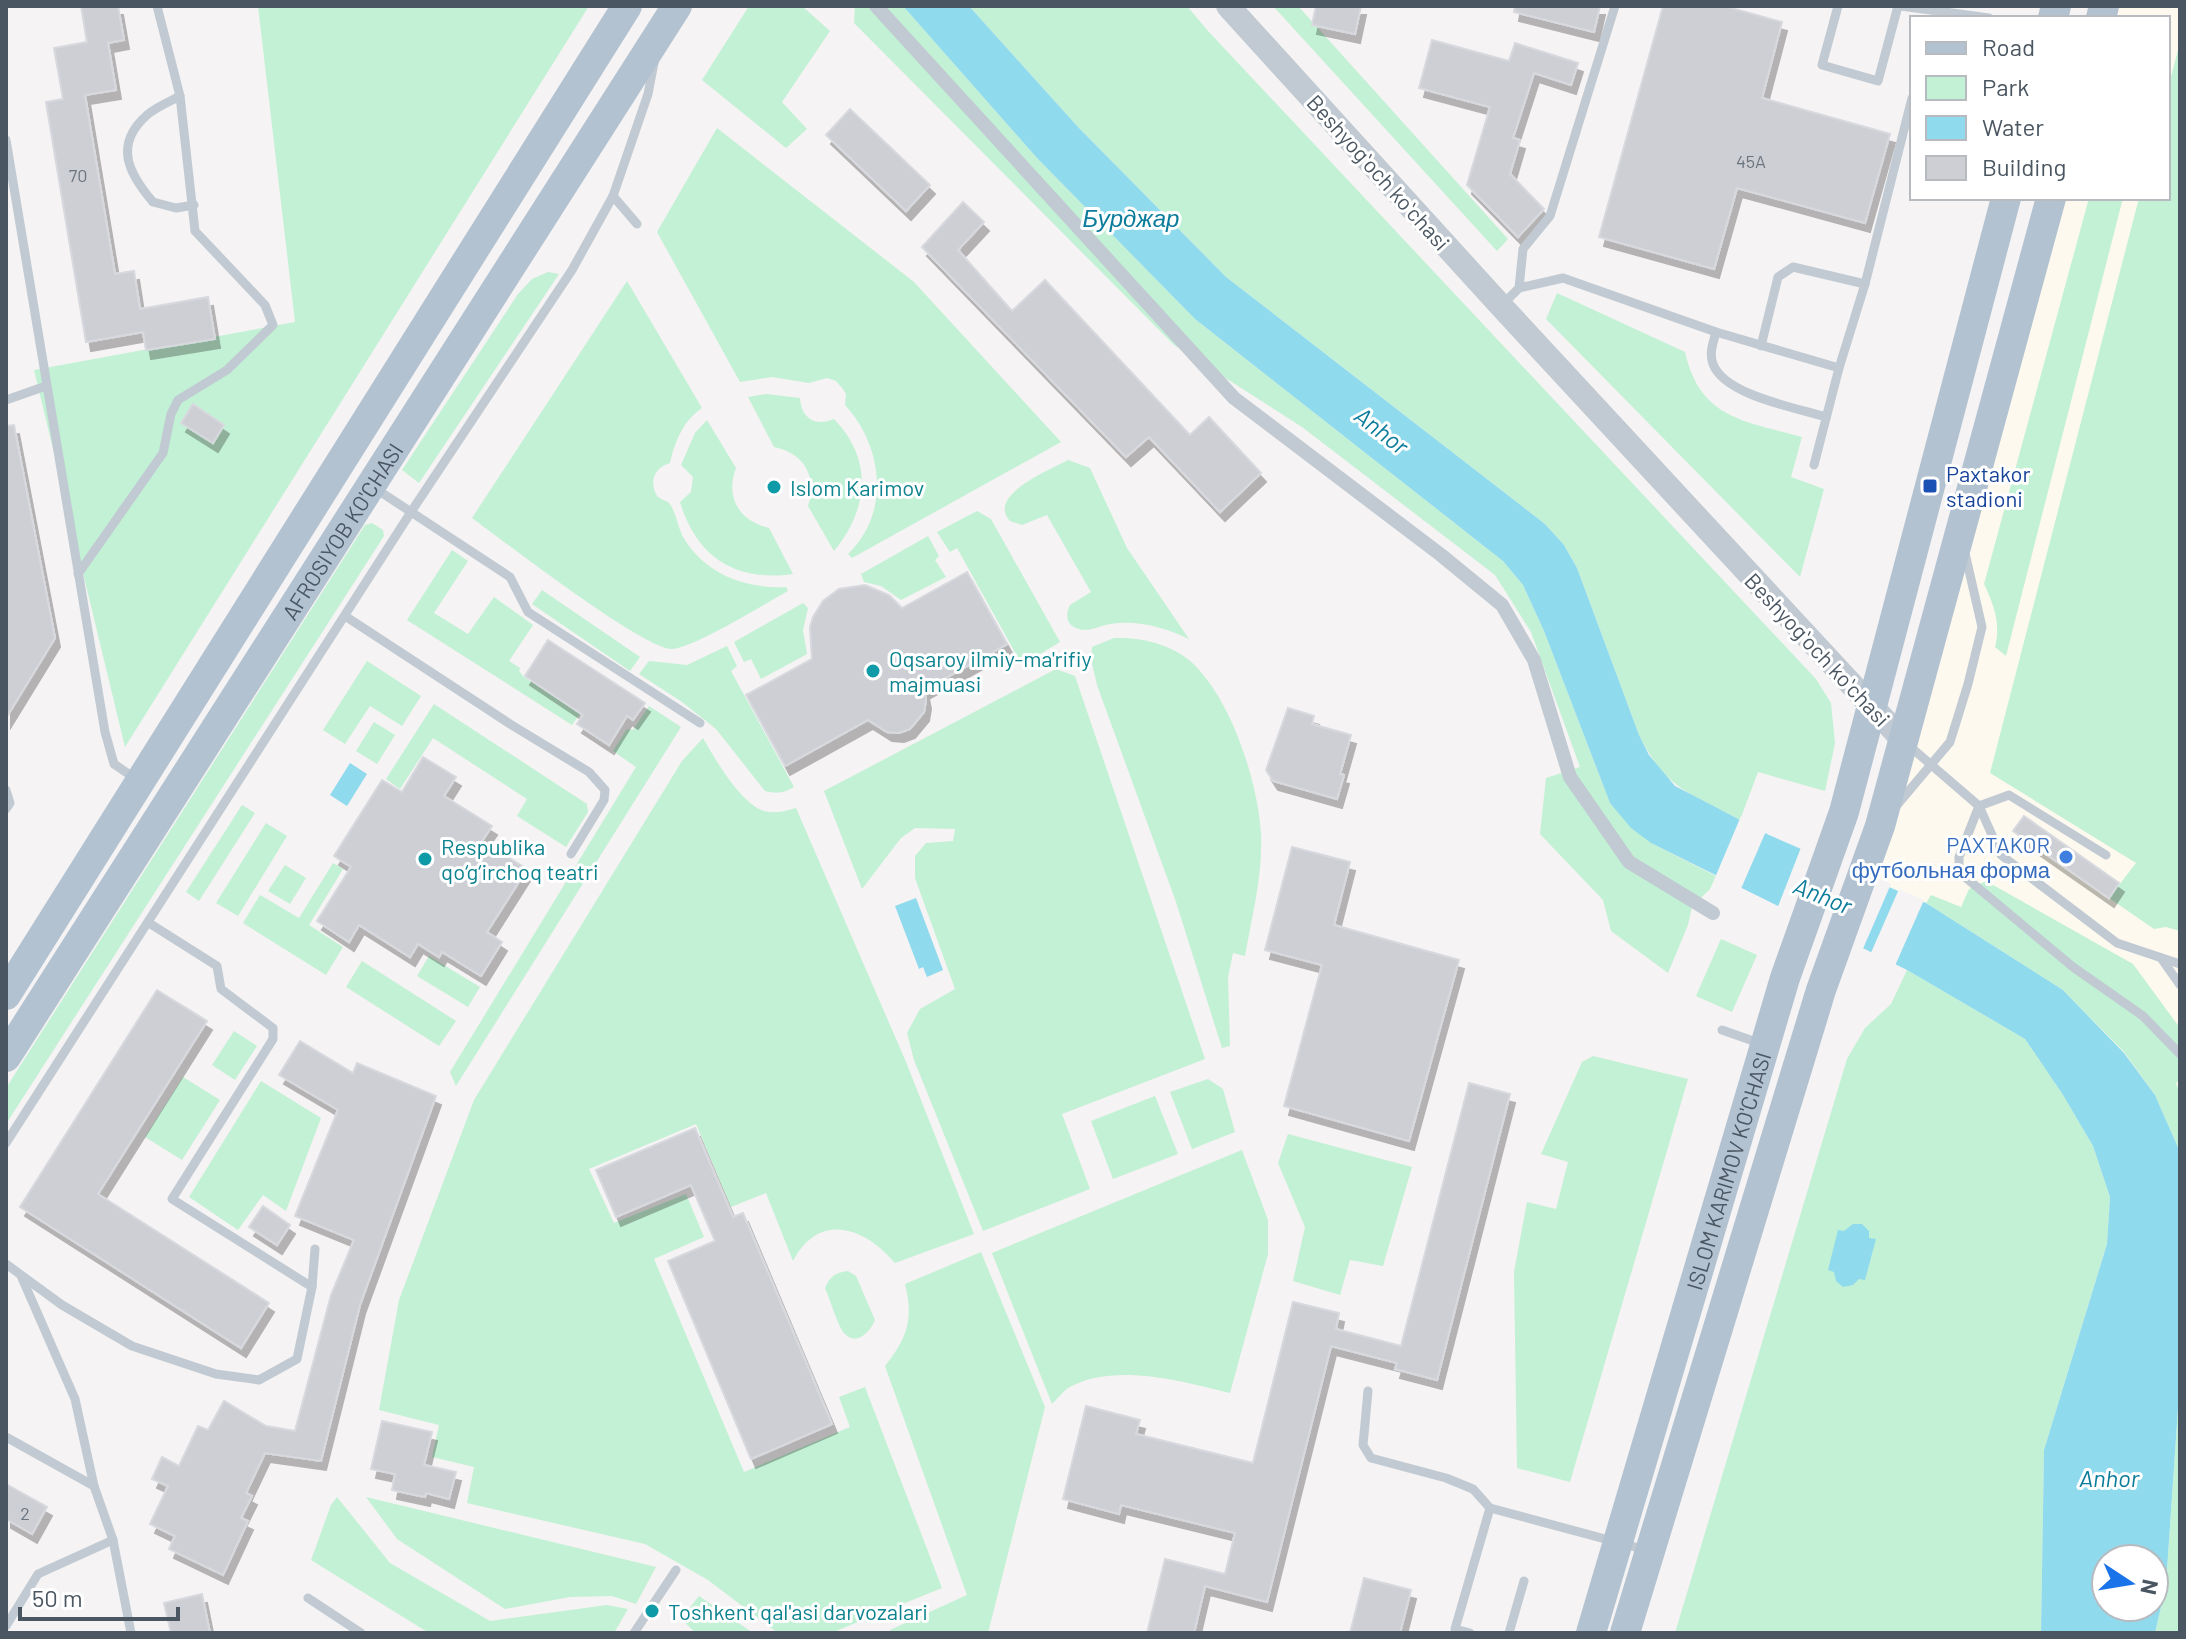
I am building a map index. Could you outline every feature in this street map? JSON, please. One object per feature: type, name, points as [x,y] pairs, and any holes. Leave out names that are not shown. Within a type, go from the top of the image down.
[{"type":"main road","name":"AFROSIYOB KO'CHASI","points":[[6,995],[627,6]]},
{"type":"main road","name":"AFROSIYOB KO'CHASI","points":[[6,1057],[669,18]]},
{"type":"main road","name":"ISLOM KARIMOV KO'CHASI","points":[[1591,1633],[1785,978],[1844,812],[2005,200]]},
{"type":"main road","name":"ISLOM KARIMOV KO'CHASI","points":[[1625,1633],[1821,990],[1880,826],[2047,200]]},
{"type":"street","points":[[876,6],[1234,398],[1502,605],[1534,660],[1570,777],[1629,862],[1713,913]]},
{"type":"street","name":"Beshyogʻoch koʻchasi","points":[[1228,6],[1509,298]]},
{"type":"street","name":"Beshyogʻoch koʻchasi","points":[[1244,6],[1874,700],[1903,740]]},
{"type":"lane","points":[[78,574],[163,453],[171,414],[178,400],[227,370],[273,325],[265,305],[195,231],[180,96],[157,6]]},
{"type":"lane","points":[[1509,298],[1523,249],[1550,216],[1615,6]]},
{"type":"lane","points":[[1838,6],[1822,65],[1878,81],[1900,6],[1931,14],[1960,16]]},
{"type":"lane","points":[[6,1143],[411,512],[572,270],[613,196],[648,94],[669,18]]},
{"type":"lane","points":[[180,96],[147,116],[129,139],[128,169],[137,185],[153,202],[176,208],[194,205]]},
{"type":"lane","points":[[1814,465],[1865,284],[1910,106]]},
{"type":"lane","points":[[6,140],[105,732],[114,764],[140,782]]},
{"type":"lane","points":[[613,196],[637,224]]},
{"type":"lane","points":[[1761,346],[1778,277],[1793,267],[1865,284]]},
{"type":"lane","points":[[1509,298],[1563,278],[1716,332],[1839,368]]},
{"type":"lane","points":[[1716,332],[1711,353],[1722,378],[1738,389],[1826,417]]},
{"type":"lane","points":[[6,400],[46,386]]},
{"type":"lane","points":[[370,485],[510,577],[528,612],[700,723]]},
{"type":"lane","points":[[1880,826],[1950,742],[1982,627],[1960,533]]},
{"type":"lane","points":[[345,616],[589,772],[605,790],[604,800],[571,854]]},
{"type":"lane","points":[[1903,740],[1979,806],[2001,855],[2117,943],[2180,964]]},
{"type":"lane","points":[[6,790],[10,803],[6,809]]},
{"type":"lane","points":[[2106,855],[2009,795],[1979,806],[1959,857],[1959,872],[2073,967],[2143,1016],[2180,1054]]},
{"type":"lane","points":[[149,923],[217,966],[221,989],[273,1028],[273,1039],[172,1199],[312,1287]]},
{"type":"lane","points":[[2161,958],[2180,985]]},
{"type":"lane","points":[[1722,1030],[1765,1045]]},
{"type":"lane","points":[[6,1264],[62,1305],[132,1346],[216,1374],[259,1380],[297,1359],[312,1287],[315,1249]]},
{"type":"lane","points":[[21,1275],[75,1399],[94,1486],[113,1540],[131,1633]]},
{"type":"lane","points":[[1368,1391],[1363,1445],[1371,1458],[1446,1478],[1473,1489],[1490,1508],[1649,1551]]},
{"type":"lane","points":[[6,1437],[94,1486]]},
{"type":"lane","points":[[1470,1633],[1455,1629],[1490,1508]]},
{"type":"lane","points":[[6,1626],[38,1574],[113,1540]]},
{"type":"lane","points":[[634,1633],[676,1570]]},
{"type":"lane","points":[[1509,1633],[1524,1581]]},
{"type":"lane","points":[[308,1598],[361,1633]]},
{"type":"shaded area","points":[[2104,6],[2180,6],[2180,1633],[2084,1633],[2090,1584],[2090,1623],[2170,1623],[2170,1543],[2095,1543],[2142,1163],[1836,904],[1880,825],[2050,200],[2170,200],[2170,16],[2102,16]]},
{"type":"green space","points":[[258,6],[589,6],[125,747],[34,370],[295,322]]},
{"type":"green space","points":[[749,6],[802,6],[830,31],[782,102],[807,129],[786,148],[702,80]]},
{"type":"green space","points":[[855,6],[903,6],[1037,158],[1195,319],[1503,561],[1523,585],[1544,631],[1610,803],[1651,843],[1716,876],[1710,889],[1692,907],[1668,973],[1611,931],[1603,900],[1540,834],[1546,778],[1580,767],[1531,632],[1495,575],[1302,427],[1174,345],[854,23]]},
{"type":"green space","points":[[969,6],[1187,6],[1816,679],[1831,703],[1835,743],[1825,791],[1758,772],[1740,820],[1669,779],[1639,735],[1577,568],[1564,545],[1545,524],[1226,277],[1078,127]]},
{"type":"green space","points":[[1273,6],[1298,6],[1508,239],[1497,251]]},
{"type":"green space","points":[[2180,42],[2180,931],[2166,927],[2154,929],[2109,898],[2136,863],[1990,773],[2138,200],[2170,200],[2170,80]]},
{"type":"green space","points":[[717,128],[914,282],[1061,442],[852,558],[848,554],[862,538],[871,519],[877,480],[868,440],[845,405],[846,394],[836,381],[827,378],[809,383],[772,377],[740,382],[657,232]]},
{"type":"green space","points":[[2088,200],[2122,200],[2006,656],[1995,647],[1996,615],[1984,584]]},
{"type":"green space","points":[[548,272],[559,274],[419,483],[402,470],[518,294],[532,279]]},
{"type":"green space","points":[[627,281],[702,408],[681,432],[670,463],[660,468],[654,476],[657,496],[670,505],[692,550],[714,570],[741,582],[786,587],[788,591],[713,633],[672,649],[657,645],[605,614],[472,518]]},
{"type":"green space","points":[[1557,293],[1685,352],[1702,391],[1728,414],[1802,437],[1791,477],[1824,489],[1800,577],[1546,319]]},
{"type":"green space","points":[[766,394],[800,398],[806,416],[815,421],[834,419],[856,451],[862,485],[859,502],[854,519],[834,551],[808,506],[811,485],[806,468],[793,455],[774,447],[748,397]]},
{"type":"green space","points":[[707,420],[736,468],[732,489],[737,506],[750,520],[769,528],[793,574],[772,576],[737,570],[708,552],[687,522],[680,502],[691,492],[693,477],[681,465],[695,433]]},
{"type":"green space","points":[[1068,460],[1090,468],[1127,548],[1189,639],[1140,624],[1110,624],[1083,630],[1069,623],[1067,613],[1070,605],[1091,592],[1047,515],[1022,525],[1010,521],[1005,511],[1006,502],[1023,484]]},
{"type":"green space","points":[[977,511],[991,519],[1060,642],[1022,665],[957,548],[950,552],[937,532]]},
{"type":"green space","points":[[372,523],[383,530],[384,536],[6,1124],[6,1088],[365,525]]},
{"type":"green space","points":[[928,536],[939,556],[935,560],[946,577],[901,600],[881,586],[864,582],[861,574]]},
{"type":"green space","points":[[452,550],[468,561],[434,613],[468,634],[494,597],[533,625],[509,661],[520,668],[524,677],[580,714],[572,725],[407,620]]},
{"type":"green space","points":[[542,590],[640,657],[630,671],[532,604]]},
{"type":"green space","points":[[803,603],[808,608],[803,630],[807,654],[761,679],[751,659],[744,662],[734,642]]},
{"type":"green space","points":[[1114,638],[1153,642],[1189,660],[1217,694],[1248,765],[1259,813],[1260,864],[1245,956],[1233,953],[1228,977],[1230,1046],[1222,1048],[1176,902],[1097,685],[1091,659],[1092,647]]},
{"type":"green space","points":[[727,646],[737,666],[731,671],[794,787],[787,791],[765,791],[716,729],[639,674],[649,661],[687,665]]},
{"type":"green space","points":[[367,661],[421,696],[402,726],[370,706],[345,744],[323,730]]},
{"type":"green space","points":[[1056,669],[1075,676],[1205,1059],[1062,1114],[1090,1189],[983,1231],[914,1060],[907,1033],[920,1009],[955,989],[915,878],[915,856],[926,843],[953,841],[955,829],[915,828],[901,838],[862,889],[824,791]]},
{"type":"green space","points":[[434,704],[587,804],[588,812],[566,847],[517,816],[527,799],[433,738],[400,789],[386,779]]},
{"type":"green space","points":[[649,706],[681,727],[456,1086],[450,1072],[636,767],[613,751],[627,729],[633,730]]},
{"type":"green space","points":[[374,722],[395,735],[377,764],[356,751]]},
{"type":"green space","points":[[703,738],[729,779],[755,806],[772,812],[796,808],[906,1062],[974,1234],[895,1263],[870,1240],[856,1233],[829,1230],[816,1235],[804,1245],[793,1261],[766,1193],[731,1207],[696,1124],[589,1169],[614,1223],[686,1194],[704,1237],[654,1259],[744,1472],[850,1427],[839,1397],[865,1387],[942,1588],[831,1633],[778,1633],[708,1580],[645,1544],[467,1503],[474,1467],[432,1457],[439,1425],[379,1410],[399,1300],[474,1100],[682,761]]},
{"type":"green space","points":[[242,805],[255,813],[199,901],[186,892]]},
{"type":"green space","points":[[266,823],[287,836],[238,916],[216,903]]},
{"type":"green space","points":[[333,863],[343,869],[309,925],[343,947],[326,975],[243,923],[260,895],[299,918]]},
{"type":"green space","points":[[285,865],[306,878],[290,904],[268,891]]},
{"type":"green space","points":[[1986,881],[2133,964],[2180,1028],[2180,1080],[2176,1083],[2180,1094],[2180,1152],[2155,1095],[2124,1052],[2063,990],[1926,903],[1931,895],[1961,907],[1969,889]]},
{"type":"green space","points":[[1721,939],[1757,955],[1732,1012],[1696,996]]},
{"type":"green space","points":[[429,956],[480,987],[468,1007],[417,976]]},
{"type":"green space","points":[[362,961],[456,1021],[439,1046],[346,987]]},
{"type":"green space","points":[[1907,970],[2025,1039],[2093,1146],[2110,1197],[2107,1244],[2044,1450],[2041,1633],[1675,1633],[1847,1059],[1865,1028],[1891,1004]]},
{"type":"green space","points":[[234,1031],[257,1046],[235,1080],[212,1065]]},
{"type":"green space","points":[[1593,1056],[1688,1079],[1570,1482],[1517,1468],[1514,1272],[1527,1202],[1556,1209],[1568,1162],[1541,1154],[1582,1062]]},
{"type":"green space","points":[[183,1077],[220,1100],[182,1160],[145,1137]]},
{"type":"green space","points":[[1208,1079],[1223,1089],[1235,1132],[1192,1149],[1170,1092]]},
{"type":"green space","points":[[261,1081],[321,1118],[286,1211],[263,1195],[238,1230],[189,1197]]},
{"type":"green space","points":[[1155,1096],[1178,1154],[1113,1179],[1091,1121]]},
{"type":"green space","points":[[1288,1134],[1412,1167],[1383,1266],[1350,1260],[1340,1295],[1293,1281],[1305,1227],[1278,1163]]},
{"type":"green space","points":[[1242,1150],[1268,1220],[1268,1254],[1230,1393],[1150,1376],[1108,1376],[1070,1387],[1052,1404],[992,1253]]},
{"type":"green space","points":[[981,1252],[1045,1407],[988,1633],[891,1633],[890,1630],[967,1595],[885,1366],[907,1328],[909,1308],[905,1284]]},
{"type":"green space","points":[[848,1271],[856,1276],[875,1320],[866,1333],[853,1339],[844,1333],[825,1288],[834,1276]]},
{"type":"green space","points":[[2180,1379],[2180,1633],[2155,1633],[2157,1623],[2170,1623],[2169,1543]]},
{"type":"green space","points":[[337,1497],[390,1563],[490,1621],[607,1605],[628,1609],[614,1633],[429,1633],[311,1560],[331,1505]]},
{"type":"green space","points":[[366,1497],[656,1567],[636,1604],[612,1596],[570,1597],[505,1609],[397,1539]]},
{"type":"green space","points":[[699,1596],[753,1633],[696,1633],[681,1619]]},
{"type":"water","name":"Anhor","points":[[903,6],[969,6],[1078,127],[1226,277],[1545,524],[1564,545],[1577,568],[1639,735],[1649,755],[1675,786],[1769,835],[1926,903],[2063,990],[2124,1053],[2155,1095],[2180,1152],[2180,1379],[2169,1543],[2090,1543],[2090,1623],[2157,1623],[2155,1633],[2041,1633],[2044,1450],[2107,1244],[2110,1197],[2093,1146],[2025,1039],[1907,970],[1651,843],[1631,828],[1610,803],[1544,631],[1523,585],[1503,561],[1195,319],[1037,158]]},
{"type":"water","points":[[350,763],[367,774],[347,806],[330,795]]},
{"type":"water","points":[[916,898],[943,970],[927,977],[923,967],[919,969],[895,906]]},
{"type":"water","points":[[1853,1224],[1862,1224],[1869,1231],[1869,1238],[1876,1239],[1865,1280],[1859,1279],[1853,1285],[1843,1287],[1836,1281],[1834,1272],[1828,1270],[1838,1230],[1844,1231]]},
{"type":"pier","points":[[1741,816],[1767,829],[1740,891],[1714,880]]},
{"type":"pier","points":[[1802,845],[1891,884],[1862,951],[1777,909]]},
{"type":"pier","points":[[1899,889],[1924,900],[1894,968],[1870,955]]},
{"type":"building","points":[[81,6],[118,6],[124,40],[108,43],[116,90],[85,95],[115,274],[134,271],[140,309],[208,297],[215,339],[146,350],[143,332],[86,342],[46,102],[63,99],[54,48],[87,42]]},
{"type":"building","points":[[1316,6],[1361,6],[1355,34],[1312,25]]},
{"type":"building","points":[[1515,6],[1600,6],[1594,32],[1514,12]]},
{"type":"building","points":[[1663,6],[1724,6],[1782,22],[1762,98],[1890,134],[1865,223],[1737,188],[1714,269],[1599,237]]},
{"type":"building","points":[[1432,40],[1509,61],[1515,43],[1578,63],[1571,85],[1534,73],[1513,138],[1520,140],[1510,174],[1544,209],[1518,237],[1467,185],[1490,107],[1419,88]]},
{"type":"building","points":[[850,109],[930,185],[906,211],[826,135]]},
{"type":"building","points":[[963,202],[984,222],[958,250],[1012,311],[1045,280],[1190,435],[1209,417],[1261,473],[1220,512],[1149,437],[1126,457],[922,247]]},
{"type":"building","points":[[193,404],[224,425],[213,443],[181,423]]},
{"type":"building","points":[[14,425],[55,638],[6,718],[6,426]]},
{"type":"building","name":"Oqsaroy ilmiy-ma'rifiy majmuasi","points":[[967,572],[1007,644],[924,690],[924,712],[910,729],[899,733],[887,732],[868,720],[785,766],[746,695],[812,659],[810,627],[823,601],[839,589],[865,585],[889,595],[902,608]]},
{"type":"building","points":[[548,640],[645,703],[633,720],[627,716],[609,745],[577,724],[583,715],[525,676]]},
{"type":"building","points":[[1288,708],[1314,716],[1312,724],[1351,735],[1340,774],[1344,775],[1337,799],[1273,781],[1266,770]]},
{"type":"building","name":"Respublika qo‘g‘irchoq teatri","points":[[423,757],[456,777],[444,796],[492,826],[482,841],[527,869],[487,932],[502,942],[481,976],[442,952],[439,957],[418,944],[410,957],[359,925],[349,942],[317,921],[351,867],[334,856],[382,780],[402,792]]},
{"type":"building","name":"PAXTAKOR футбольная форма","points":[[2024,816],[2119,883],[2109,898],[2013,831]]},
{"type":"building","points":[[1292,847],[1350,862],[1334,925],[1459,960],[1409,1141],[1284,1106],[1322,965],[1265,950]]},
{"type":"building","points":[[157,990],[207,1021],[98,1194],[269,1303],[241,1348],[20,1207]]},
{"type":"building","points":[[300,1041],[353,1073],[357,1063],[436,1096],[360,1305],[321,1461],[265,1453],[246,1493],[252,1496],[241,1518],[248,1521],[223,1575],[169,1549],[175,1536],[150,1524],[168,1486],[152,1479],[162,1457],[179,1466],[198,1426],[208,1430],[224,1401],[266,1426],[295,1431],[331,1295],[354,1240],[295,1216],[338,1110],[279,1075]]},
{"type":"building","points":[[1469,1083],[1510,1094],[1437,1380],[1395,1369],[1397,1363],[1331,1346],[1267,1602],[1205,1586],[1194,1633],[1147,1633],[1165,1559],[1225,1574],[1235,1533],[1121,1505],[1119,1514],[1063,1499],[1086,1406],[1140,1420],[1136,1434],[1253,1463],[1293,1302],[1339,1313],[1336,1329],[1401,1346]]},
{"type":"building","points":[[695,1128],[733,1217],[743,1213],[832,1424],[751,1459],[668,1261],[715,1241],[691,1185],[616,1217],[596,1170]]},
{"type":"building","points":[[263,1206],[290,1225],[277,1245],[249,1227]]},
{"type":"building","points":[[382,1421],[432,1432],[424,1465],[456,1472],[449,1499],[392,1490],[395,1474],[371,1469]]},
{"type":"building","points":[[6,1484],[47,1507],[32,1534],[6,1519]]},
{"type":"building","points":[[1364,1578],[1411,1590],[1400,1633],[1350,1633]]},
{"type":"building","points":[[202,1594],[210,1633],[171,1633],[164,1603]]},
{"type":"place","name":"Paxtakor stadioni","points":[[1930,486]]},
{"type":"place","name":"Islom Karimov","points":[[774,487]]},
{"type":"place","name":"Oqsaroy ilmiy-ma'rifiy majmuasi","points":[[873,671]]},
{"type":"place","name":"PAXTAKOR футбольная форма","points":[[2066,857]]},
{"type":"place","name":"Respublika qo‘g‘irchoq teatri","points":[[425,859]]},
{"type":"place","name":"Toshkent qal'asi darvozalari","points":[[652,1611]]},
{"type":"water label","name":"Бурджар","points":[[1131,217]]}]
